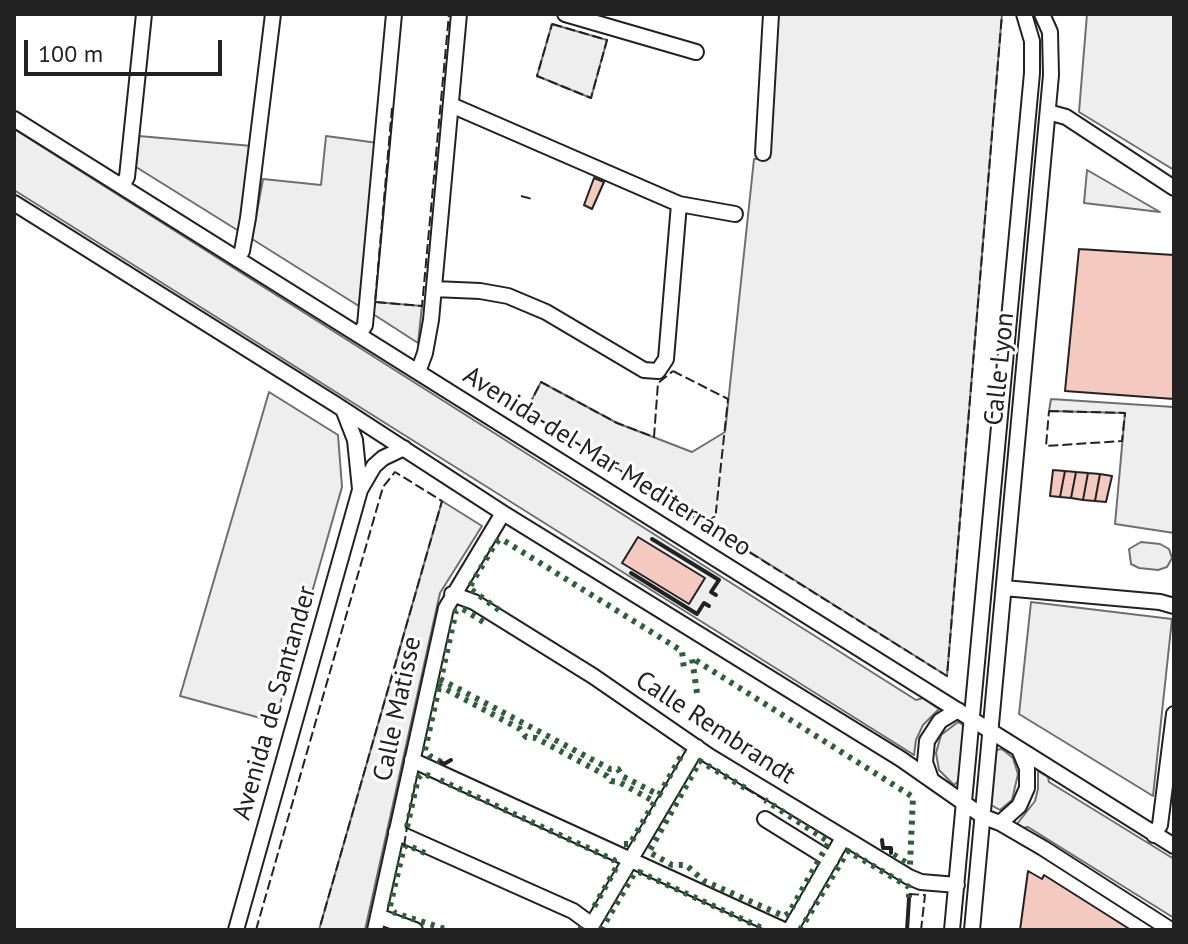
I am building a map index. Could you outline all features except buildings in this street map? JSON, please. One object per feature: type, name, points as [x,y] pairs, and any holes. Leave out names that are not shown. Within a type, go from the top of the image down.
[{"type":"street","points":[[122,186],[127,177],[144,14]]},
{"type":"street","points":[[237,259],[242,251],[248,218],[273,14]]},
{"type":"street","points":[[359,335],[365,325],[394,14]]},
{"type":"street","points":[[418,372],[425,353],[434,289],[459,14]]},
{"type":"street","points":[[565,14],[696,52]]},
{"type":"street","points":[[763,153],[771,14]]},
{"type":"street","name":"Calle Lyon","points":[[952,930],[964,803],[964,714],[1032,73],[1032,41],[1024,14]]},
{"type":"street","name":"Calle Lyon","points":[[972,930],[1048,112],[1052,53],[1050,32],[1042,14]]},
{"type":"street","points":[[451,105],[679,204],[735,214]]},
{"type":"street","points":[[1048,112],[1066,117],[1174,188]]},
{"type":"street","name":"Avenida del Mar Mediterráneo","points":[[14,119],[1174,846]]},
{"type":"street","points":[[14,203],[1166,929]]},
{"type":"street","points":[[434,289],[508,296],[546,312],[644,370],[658,371],[666,359],[679,204]]},
{"type":"street","name":"Avenida de Santander","points":[[343,409],[355,440],[360,490]]},
{"type":"street","name":"Avenida de Santander","points":[[236,930],[360,490],[374,466],[404,448]]},
{"type":"street","name":"Calle Matisse","points":[[376,923],[446,608],[503,513]]},
{"type":"street","points":[[1004,588],[1174,606]]},
{"type":"street","name":"Calle Rembrandt","points":[[452,594],[474,602],[593,676],[697,747],[909,877],[921,882],[957,885]]},
{"type":"street","points":[[931,779],[925,762],[927,741],[940,721],[964,714]]},
{"type":"street","points":[[1154,835],[1160,825],[1174,714]]},
{"type":"street","points":[[396,832],[573,911],[590,927],[697,747]]},
{"type":"street","points":[[1000,823],[1019,806],[1027,788],[1027,768],[1019,749]]},
{"type":"street","points":[[412,760],[787,930],[843,838]]},
{"type":"street","points":[[765,819],[831,860]]},
{"type":"street","points":[[1140,910],[1148,930]]},
{"type":"street","points":[[376,923],[415,930]]},
{"type":"shaded area","points":[[775,14],[1002,14],[947,676],[526,411],[541,382],[617,423],[692,452],[725,432],[754,159],[770,158]]},
{"type":"shaded area","points":[[1087,14],[1174,14],[1174,170],[1079,112]]},
{"type":"shaded area","points":[[552,24],[607,40],[591,98],[537,76]]},
{"type":"shaded area","points":[[14,129],[916,700],[923,698],[939,709],[923,725],[914,755],[14,190]]},
{"type":"shaded area","points":[[139,136],[252,146],[242,233],[136,167]]},
{"type":"shaded area","points":[[326,136],[378,143],[362,308],[252,239],[263,179],[321,185]]},
{"type":"shaded area","points":[[1087,170],[1160,212],[1084,203]]},
{"type":"shaded area","points":[[375,302],[422,306],[418,343],[373,314]]},
{"type":"shaded area","points":[[269,392],[338,435],[342,487],[275,722],[180,696]]},
{"type":"shaded area","points":[[1051,399],[1174,407],[1174,533],[1115,524],[1125,413],[1049,411]]},
{"type":"shaded area","points":[[442,501],[482,526],[440,593],[365,930],[319,930]]},
{"type":"shaded area","points":[[1141,542],[1160,544],[1169,549],[1172,558],[1167,567],[1158,570],[1131,564],[1129,549]]},
{"type":"shaded area","points":[[1031,602],[1172,619],[1153,796],[1019,714]]},
{"type":"shaded area","points":[[958,722],[965,726],[960,780],[954,785],[939,770],[936,753],[941,735]]},
{"type":"shaded area","points":[[1002,749],[1013,758],[1018,774],[1012,800],[1000,810],[991,805],[996,750]]},
{"type":"shaded area","points":[[1038,771],[1048,777],[1049,782],[1174,859],[1174,918],[1028,827],[1017,824],[1035,801]]},
{"type":"hedge","points":[[499,610],[469,588],[495,544],[503,540],[682,651],[684,669]]},
{"type":"hedge","points":[[441,762],[425,750],[456,611],[463,609],[488,625]]},
{"type":"hedge","points":[[697,693],[692,658],[913,797],[910,865],[891,853]]},
{"type":"hedge","points":[[440,679],[610,769],[618,769],[622,776],[659,795],[684,751]]},
{"type":"hedge","points":[[438,685],[520,729],[526,737],[536,738],[655,802]]},
{"type":"hedge","points":[[745,788],[700,761],[649,852],[672,865],[686,865],[704,881],[784,916],[789,913],[829,842],[765,800]]},
{"type":"hedge","points":[[407,827],[418,778],[422,774],[430,776]]},
{"type":"hedge","points":[[440,780],[614,860],[616,868],[594,907]]},
{"type":"hedge","points":[[624,844],[630,844],[655,801]]},
{"type":"hedge","points":[[425,853],[407,845],[404,847],[390,906],[395,913],[448,930]]},
{"type":"hedge","points":[[800,930],[848,851],[909,887],[909,899]]},
{"type":"hedge","points":[[601,930],[634,874],[639,872],[766,930]]},
{"type":"hedge","points":[[580,930],[582,926]]},
{"type":"fence","points":[[392,108],[375,302],[422,306],[449,14]]},
{"type":"fence","points":[[714,530],[947,676],[1002,14]]},
{"type":"fence","points":[[552,24],[607,40],[591,98],[537,76],[552,24]]},
{"type":"fence","points":[[521,196],[532,199]]},
{"type":"fence","points":[[673,371],[728,399],[714,530],[526,411],[541,382],[617,423],[654,437],[658,383],[673,371]]},
{"type":"fence","points":[[1049,411],[1125,413],[1122,441],[1046,446],[1049,411]]},
{"type":"fence","points":[[256,930],[383,487],[395,472],[442,501],[319,930]]},
{"type":"fence","points":[[745,788],[765,800]]},
{"type":"fence","points":[[404,846],[407,827]]},
{"type":"fence","points":[[909,894],[925,895],[921,930]]},
{"type":"wall","points":[[652,539],[719,580],[711,592],[716,595]]},
{"type":"wall","points":[[631,573],[697,614],[704,603],[709,606]]},
{"type":"wall","points":[[441,762],[444,764],[451,760]]},
{"type":"wall","points":[[882,840],[883,848],[891,848],[891,853]]},
{"type":"wall","points":[[907,930],[909,899]]}]
